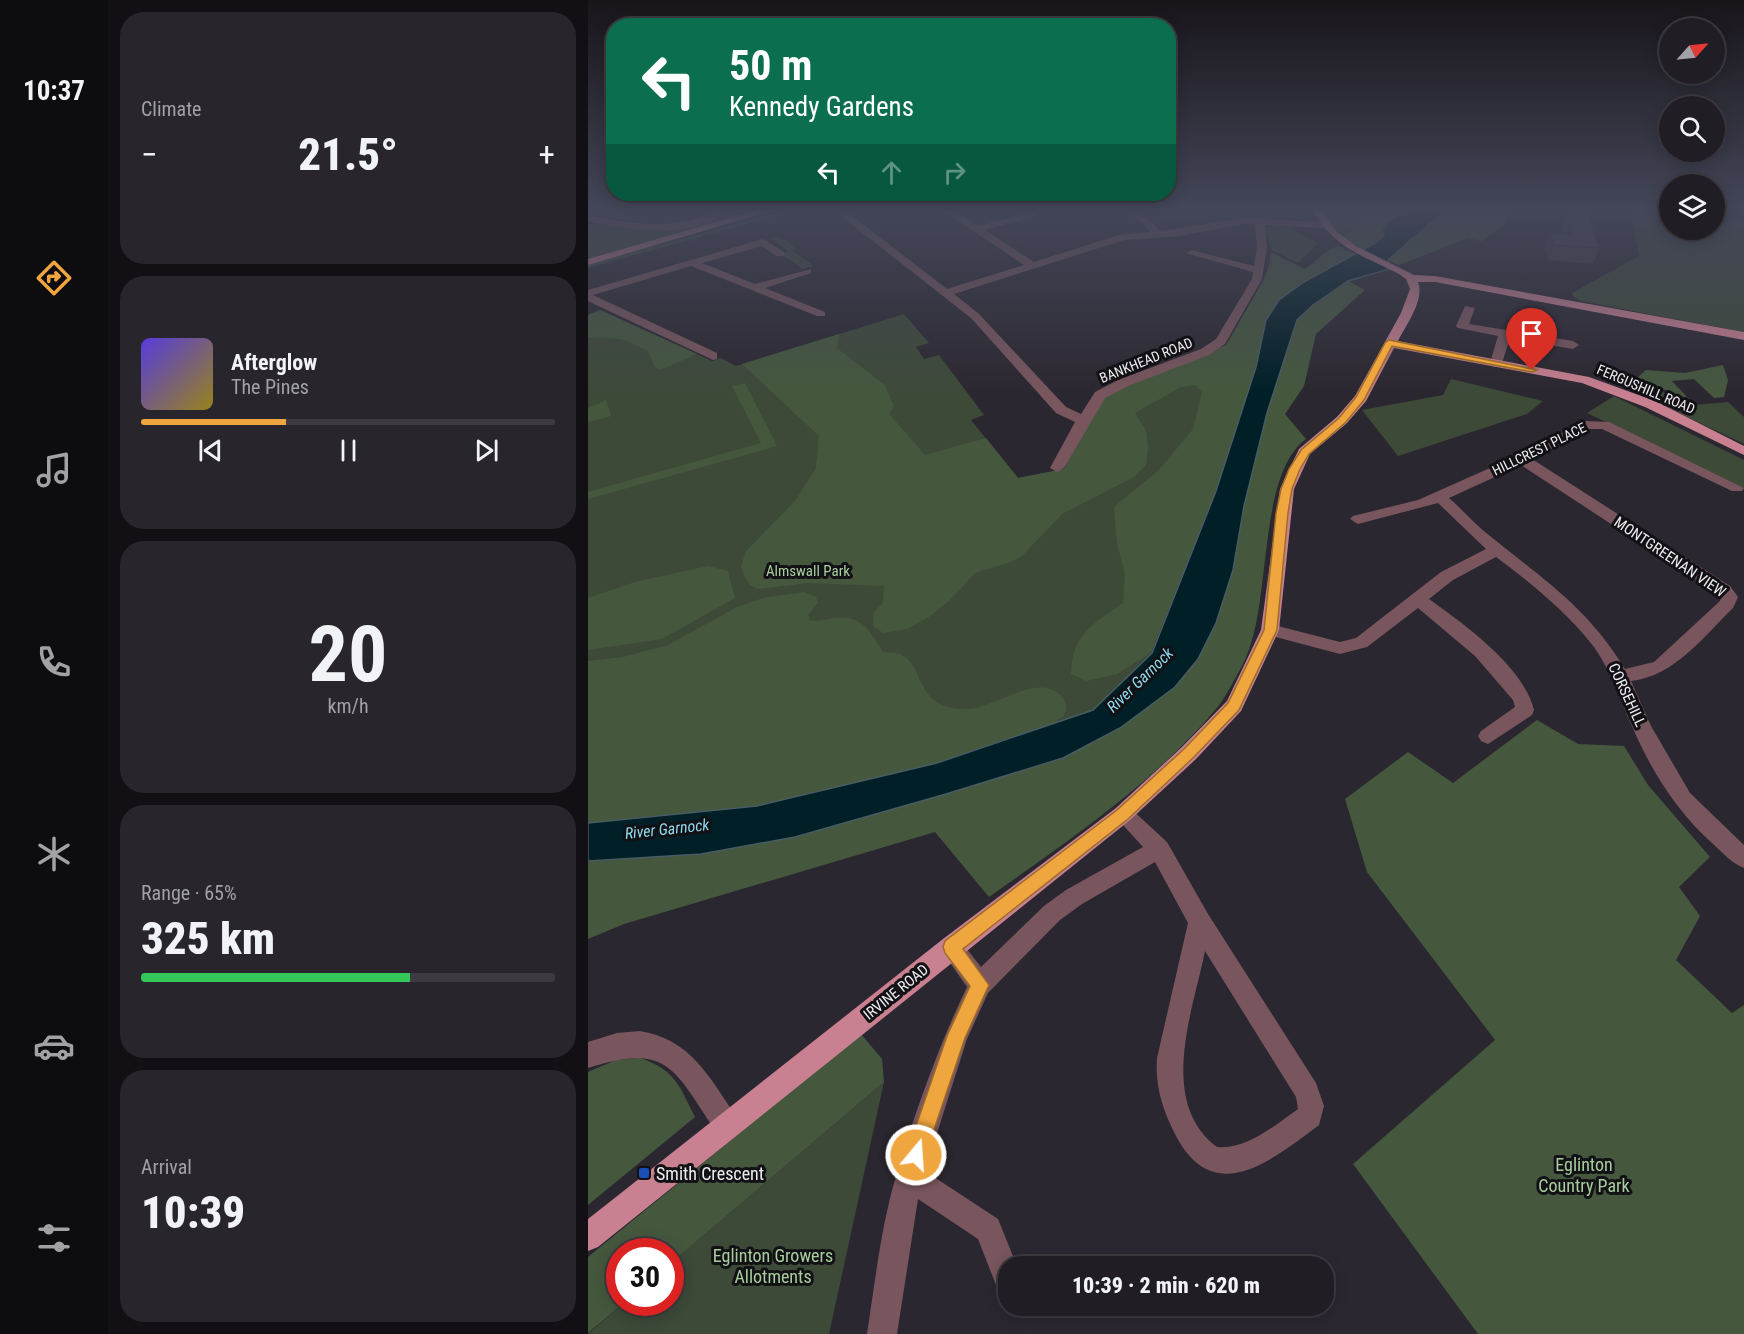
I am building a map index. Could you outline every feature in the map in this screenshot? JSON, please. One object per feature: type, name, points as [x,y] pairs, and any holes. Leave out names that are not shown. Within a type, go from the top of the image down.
[{"type":"main road","points":[[1399,270],[1411,278],[1435,279],[1662,319],[1744,336]]},
{"type":"main road","name":"IRVINE ROAD","points":[[588,1237],[951,947],[1123,814],[1189,753],[1234,706],[1270,630],[1282,513],[1294,469],[1304,452],[1342,420],[1361,398],[1411,304],[1415,289],[1411,278]]},
{"type":"main road","name":"FERGUSHILL ROAD","points":[[1389,343],[1600,385],[1650,404],[1744,451]]},
{"type":"street","points":[[588,295],[668,270]]},
{"type":"street","points":[[710,270],[821,314]]},
{"type":"street","points":[[917,270],[975,316],[1061,410],[1083,420]]},
{"type":"street","points":[[946,293],[1016,270]]},
{"type":"street","name":"BANKHEAD ROAD","points":[[1057,468],[1094,402],[1107,390],[1215,347],[1248,296],[1259,270]]},
{"type":"street","points":[[755,288],[807,271]]},
{"type":"street","points":[[588,295],[713,356]]},
{"type":"street","points":[[1469,308],[1462,326],[1573,345]]},
{"type":"street","points":[[1496,363],[1506,333]]},
{"type":"street","name":"HILLCREST PLACE","points":[[1358,519],[1423,504],[1522,459],[1585,425],[1598,423],[1737,488]]},
{"type":"street","name":"MONTGREENAN VIEW","points":[[1522,459],[1724,590],[1730,597],[1727,604],[1660,667],[1646,672],[1620,676]]},
{"type":"street","name":"CORSEHILL","points":[[1440,497],[1497,550],[1534,577],[1600,644],[1620,676],[1642,728],[1683,799],[1711,829],[1744,858]]},
{"type":"street","points":[[1270,630],[1328,646],[1348,647],[1370,639],[1447,576],[1497,550]]},
{"type":"street","points":[[1419,600],[1475,646],[1521,692],[1526,702],[1525,710],[1488,736]]},
{"type":"street","points":[[1123,814],[1158,849],[1200,922],[1307,1092],[1311,1106],[1310,1116],[1279,1139],[1252,1154],[1222,1162],[1209,1159],[1199,1149],[1169,1093],[1167,1080],[1200,922]]},
{"type":"street","points":[[882,1334],[894,1251],[909,1177],[956,1036],[980,985],[1052,914],[1074,897],[1158,849]]},
{"type":"street","points":[[951,947],[980,985]]},
{"type":"street","points":[[588,1055],[614,1044],[643,1042],[669,1050],[686,1065],[728,1125]]},
{"type":"street","points":[[909,1177],[988,1229],[999,1256]]},
{"type":"green space","points":[[1267,270],[1325,270],[1304,282],[1266,320],[1256,367],[1216,491],[1151,653],[1117,674],[1086,681],[1071,674],[1072,660],[1075,649],[1086,631],[1123,603],[1125,574],[1117,543],[1114,507],[1159,470],[1193,429],[1202,392],[1195,385],[1181,387],[1135,413],[1146,430],[1148,448],[1146,465],[1134,477],[1062,514],[1022,556],[1011,562],[975,573],[951,599],[929,617],[907,629],[883,633],[873,626],[874,612],[883,603],[884,586],[809,583],[758,589],[750,585],[744,575],[741,566],[746,551],[795,501],[816,468],[819,436],[742,364],[839,334],[837,348],[885,385],[894,406],[889,414],[925,455],[986,438],[1018,478],[1064,469],[1099,402],[1109,393],[1226,345]]},
{"type":"green space","points":[[1613,270],[1744,270],[1744,332],[1580,301],[1572,293]]},
{"type":"green space","points":[[1348,281],[1365,290],[1316,334],[1304,386],[1285,414],[1306,439],[1290,457],[1279,482],[1272,512],[1252,641],[1242,666],[1216,709],[1165,762],[1138,786],[1109,810],[989,897],[935,832],[624,924],[588,939],[588,861],[701,854],[795,837],[1063,758],[1198,659],[1216,623],[1233,570],[1244,507],[1267,413],[1297,320],[1313,305]]},
{"type":"green space","name":"Almswall Park","points":[[600,310],[712,361],[721,358],[736,366],[904,314],[929,343],[916,347],[924,359],[939,355],[984,415],[971,420],[1018,478],[1064,469],[1099,402],[1212,353],[1216,491],[1151,653],[1093,710],[937,763],[757,806],[588,823],[588,315]]},
{"type":"green space","points":[[600,310],[697,354],[660,370],[655,367],[647,350],[621,339],[588,337],[588,315]]},
{"type":"green space","points":[[1723,365],[1728,380],[1724,397],[1714,398],[1694,379],[1672,381],[1689,399],[1644,382],[1648,392],[1626,387],[1646,370],[1685,373]]},
{"type":"green space","points":[[1451,379],[1543,401],[1527,414],[1398,456],[1362,410],[1443,395]]},
{"type":"green space","points":[[745,383],[777,446],[588,499],[588,492],[761,443],[732,386]]},
{"type":"green space","points":[[1650,387],[1695,405],[1728,402],[1744,417],[1744,444],[1632,391],[1654,396]]},
{"type":"green space","points":[[1614,396],[1744,460],[1744,488],[1587,413]]},
{"type":"green space","points":[[606,400],[611,416],[588,422],[588,408]]},
{"type":"green space","points":[[708,566],[728,571],[735,598],[662,639],[588,650],[588,598],[635,582]]},
{"type":"green space","points":[[804,592],[816,597],[818,603],[808,615],[810,620],[819,621],[843,617],[858,621],[869,631],[883,652],[900,654],[910,661],[923,686],[937,702],[948,707],[976,708],[1027,690],[1050,689],[1064,700],[1066,710],[1064,716],[1052,724],[937,763],[757,806],[588,823],[588,661],[623,657],[668,645],[737,607],[763,598]]},
{"type":"green space","name":"Eglinton Country Park","points":[[1537,720],[1578,744],[1624,746],[1648,785],[1710,857],[1679,887],[1700,916],[1676,960],[1732,1013],[1744,1005],[1744,1334],[1478,1334],[1353,1164],[1495,1040],[1367,872],[1345,799],[1408,752],[1453,783]]},
{"type":"green space","points":[[861,1034],[882,1059],[884,1082],[684,1252],[684,1238],[611,1238]]},
{"type":"green space","points":[[640,1058],[662,1068],[675,1080],[695,1117],[588,1205],[588,1072],[616,1060]]},
{"type":"green space","name":"Eglinton Growers Allotments","points":[[884,1082],[829,1334],[588,1334],[609,1316],[684,1316],[684,1252]]},
{"type":"green space","points":[[606,1242],[606,1316],[608,1316],[588,1333],[588,1257]]},
{"type":"water","name":"River Garnock","points":[[1325,270],[1385,270],[1348,281],[1313,305],[1297,320],[1267,413],[1244,506],[1233,570],[1216,623],[1198,659],[1175,687],[1120,728],[1063,758],[946,794],[795,837],[701,854],[588,861],[588,823],[757,806],[937,763],[1093,710],[1152,653],[1216,491],[1256,367],[1266,320],[1279,300]]},
{"type":"place","name":"Smith Crescent","points":[[644,1173]]},
{"type":"route","points":[[916,1155],[956,1036],[980,985],[951,947],[1123,814],[1189,753],[1234,706],[1270,630],[1282,513],[1294,469],[1304,452],[1342,420],[1361,398],[1389,343],[1532,370]]}]
